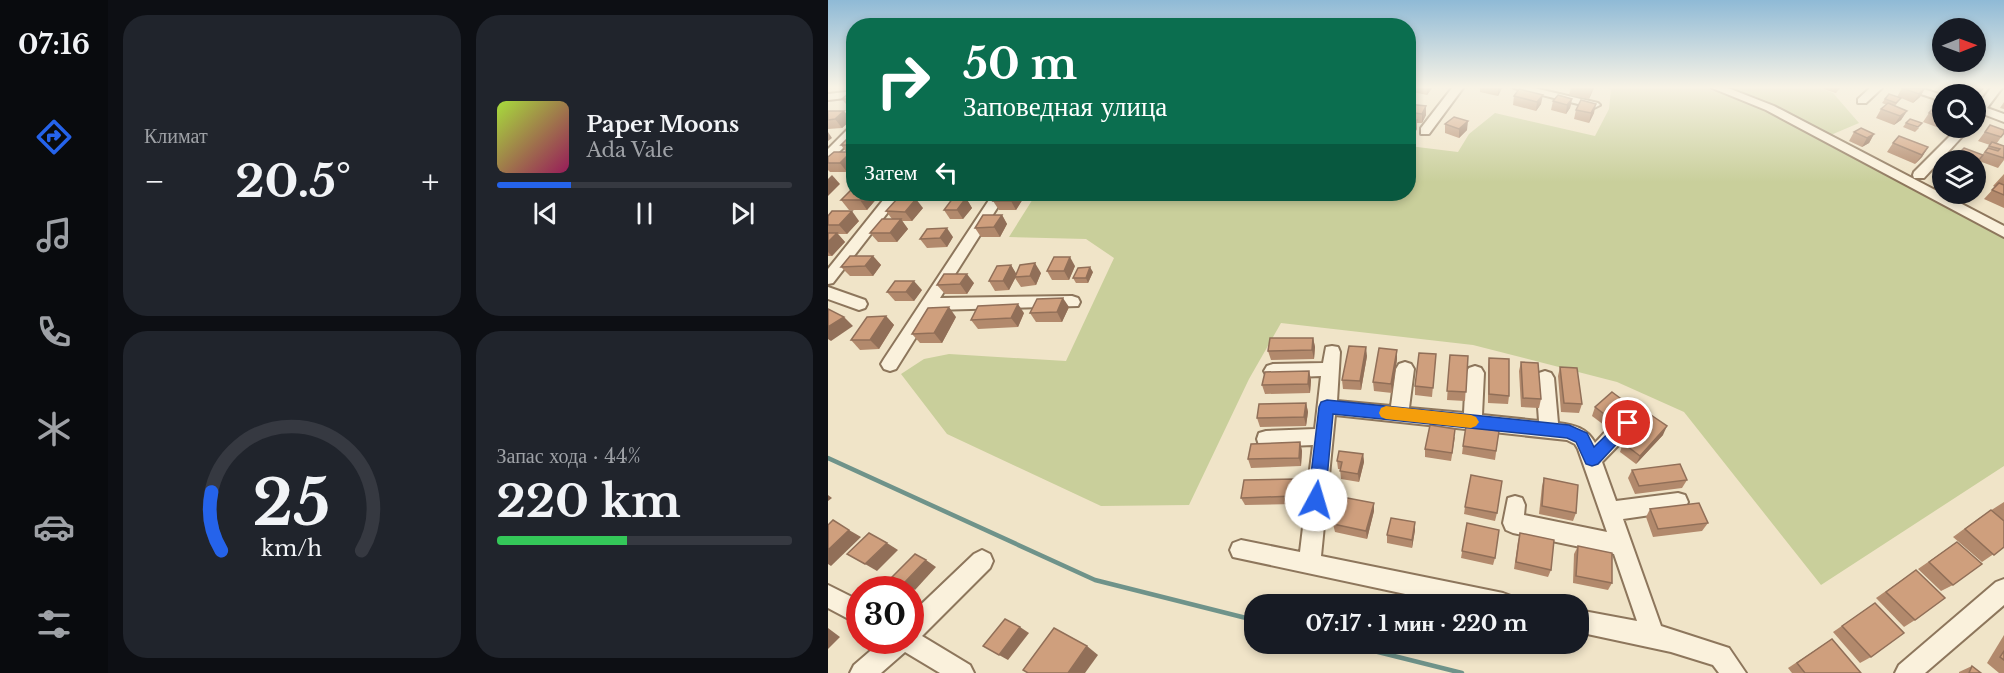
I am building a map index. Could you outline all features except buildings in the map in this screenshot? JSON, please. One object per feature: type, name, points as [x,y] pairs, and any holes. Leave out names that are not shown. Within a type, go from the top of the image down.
[{"type":"street","points":[[1425,131],[1434,119]]},
{"type":"street","points":[[1792,119],[2004,232]]},
{"type":"street","points":[[828,156],[846,138]]},
{"type":"street","points":[[1919,175],[1954,138]]},
{"type":"street","points":[[1882,157],[1932,182]]},
{"type":"street","points":[[828,279],[889,201]]},
{"type":"street","points":[[890,364],[994,201]]},
{"type":"street","points":[[1975,204],[2004,219]]},
{"type":"street","points":[[828,293],[858,304]]},
{"type":"street","points":[[928,304],[1072,302]]},
{"type":"street","points":[[1273,370],[1332,361],[1310,562]]},
{"type":"street","points":[[1399,414],[1405,369]]},
{"type":"street","points":[[1473,422],[1475,373]]},
{"type":"street","points":[[1545,378],[1549,430]]},
{"type":"street","points":[[1327,407],[1569,432],[1582,438],[1592,459],[1654,638]]},
{"type":"street","points":[[1592,459],[1628,423]]},
{"type":"street","points":[[1266,439],[1323,437]]},
{"type":"street","points":[[1610,511],[1678,502]]},
{"type":"street","points":[[1515,505],[1513,523],[1622,545]]},
{"type":"street","points":[[1241,550],[1310,562],[1457,594]]},
{"type":"street","points":[[924,618],[982,561]]},
{"type":"street","points":[[1906,673],[2004,590]]},
{"type":"street","points":[[828,596],[846,606]]},
{"type":"street","points":[[1589,623],[1721,656],[1734,673]]},
{"type":"street","points":[[924,650],[962,673]]},
{"type":"street","points":[[862,673],[885,654]]},
{"type":"green space","points":[[1487,119],[1523,119],[1595,136],[1604,119],[1856,119],[1859,123],[1819,140],[1932,200],[1932,204],[1940,204],[2004,238],[2004,466],[1821,585],[1684,412],[1617,382],[1473,345],[1281,323],[1249,379],[1189,505],[1101,506],[947,434],[901,374],[924,359],[949,354],[1066,361],[1114,258],[1086,239],[1009,237],[1032,201],[1416,201],[1416,147],[1458,152],[1469,134]]},
{"type":"waterway","points":[[828,458],[1095,580],[1244,617]]},
{"type":"waterway","points":[[1386,654],[1462,673]]},
{"type":"slow traffic","points":[[1386,413],[1471,422]]},
{"type":"route","points":[[1316,500],[1327,407],[1569,432],[1582,438],[1592,459],[1628,423]]}]
